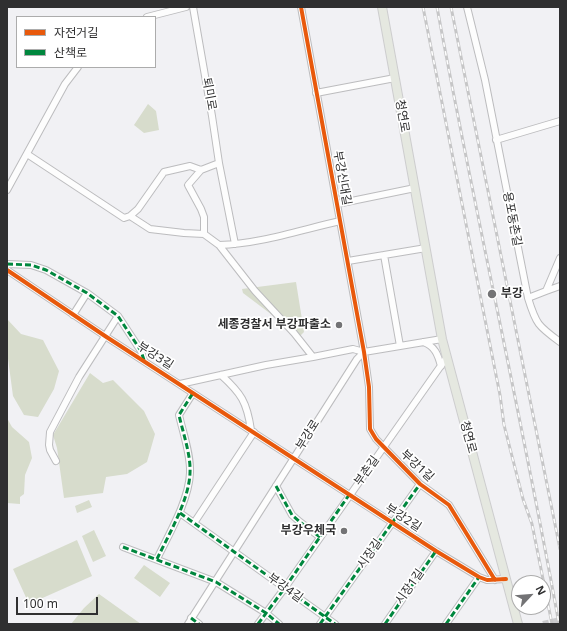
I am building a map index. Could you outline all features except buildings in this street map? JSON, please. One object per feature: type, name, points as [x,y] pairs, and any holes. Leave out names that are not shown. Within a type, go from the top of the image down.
[{"type":"main road","name":"청연로","points":[[382,7],[442,339],[518,624]]},
{"type":"street","points":[[151,16],[186,7]]},
{"type":"street","name":"퇴미로","points":[[193,7],[219,163]]},
{"type":"street","name":"부강신대길","points":[[301,7],[364,352]]},
{"type":"street","name":"용포동촌길","points":[[467,7],[484,80],[528,298],[534,317],[542,329],[560,342]]},
{"type":"street","points":[[7,190],[65,84],[77,68]]},
{"type":"street","points":[[316,93],[395,78]]},
{"type":"street","points":[[496,140],[560,121]]},
{"type":"street","points":[[27,154],[124,218],[130,216],[138,209],[164,172],[190,166],[201,170]]},
{"type":"street","points":[[204,234],[204,217],[188,185],[201,170],[219,163],[235,244]]},
{"type":"street","name":"부강신대길","points":[[337,204],[415,188]]},
{"type":"street","points":[[130,216],[150,229],[204,234],[219,245],[255,291],[294,333],[313,357],[353,349],[364,352],[442,339]]},
{"type":"street","name":"부강신대길","points":[[219,245],[235,244],[276,236],[340,221]]},
{"type":"street","points":[[348,261],[426,248]]},
{"type":"street","points":[[384,255],[400,346]]},
{"type":"street","points":[[546,291],[560,258]]},
{"type":"street","name":"부강3길","points":[[7,264],[31,265],[46,270],[87,293],[118,316],[141,351],[144,360]]},
{"type":"street","name":"부강3길","points":[[7,270],[105,336],[294,458]]},
{"type":"street","points":[[528,298],[560,286]]},
{"type":"street","points":[[73,315],[87,293]]},
{"type":"street","points":[[56,461],[50,450],[50,432],[78,377],[118,316]]},
{"type":"street","points":[[423,342],[429,344],[439,356],[441,366]]},
{"type":"street","name":"부강1길","points":[[364,352],[369,387],[370,429],[376,439],[420,484],[449,505],[494,580]]},
{"type":"street","name":"부강로","points":[[190,621],[357,359],[364,352]]},
{"type":"street","name":"부촌길","points":[[258,624],[447,356]]},
{"type":"street","name":"부강3길","points":[[180,384],[266,365],[313,357]]},
{"type":"street","points":[[194,523],[252,431],[247,409],[241,397],[234,387],[221,375]]},
{"type":"street","points":[[157,559],[180,513],[188,487],[190,464],[179,415],[193,393]]},
{"type":"street","name":"부강2길","points":[[294,458],[392,523],[479,577],[486,580],[506,579]]},
{"type":"street","name":"시장길","points":[[320,624],[420,484]]},
{"type":"street","points":[[276,486],[292,515],[320,537]]},
{"type":"street","points":[[180,513],[235,551]]},
{"type":"street","points":[[123,547],[216,582],[266,613],[279,624]]},
{"type":"street","name":"부강4길","points":[[235,551],[335,624]]},
{"type":"street","name":"시장1길","points":[[385,624],[436,551]]},
{"type":"street","points":[[446,624],[479,577]]},
{"type":"street","points":[[190,621],[199,624]]},
{"type":"green space","points":[[148,104],[156,111],[159,130],[144,133],[134,125]]},
{"type":"green space","points":[[296,282],[304,332],[300,336],[243,293],[242,289]]},
{"type":"green space","points":[[7,319],[21,334],[43,340],[59,371],[54,389],[38,417],[24,415],[13,396],[7,351]]},
{"type":"green space","points":[[90,373],[103,383],[113,380],[144,411],[155,434],[147,462],[127,474],[106,477],[103,493],[64,498],[57,448],[53,435]]},
{"type":"green space","points":[[7,418],[12,427],[29,442],[32,458],[25,475],[24,494],[20,497],[20,504],[7,503]]},
{"type":"green space","points":[[89,500],[92,507],[77,513],[75,506]]},
{"type":"green space","points":[[94,530],[106,556],[93,562],[82,536]]},
{"type":"green space","points":[[77,540],[92,576],[29,604],[13,569]]},
{"type":"green space","points":[[144,565],[170,583],[160,597],[134,578]]},
{"type":"green space","points":[[99,594],[141,624],[71,624],[84,608]]},
{"type":"tunnel","points":[[543,624],[560,620]]},
{"type":"railway","points":[[423,7],[500,395],[504,425],[523,499],[532,524],[552,624]]},
{"type":"railway","points":[[437,7],[530,470],[559,624]]},
{"type":"railway","points":[[451,7],[560,549]]},
{"type":"marked path","points":[[7,264],[31,265],[46,270],[87,293],[118,316],[141,351],[144,360]]},
{"type":"marked path","points":[[157,559],[178,517],[189,483],[189,459],[179,415],[193,393]]},
{"type":"marked path","points":[[320,624],[420,484]]},
{"type":"marked path","points":[[276,486],[292,515],[320,537]]},
{"type":"marked path","points":[[258,624],[349,495]]},
{"type":"marked path","points":[[180,513],[335,624]]},
{"type":"marked path","points":[[123,547],[216,582],[266,613],[279,624]]},
{"type":"marked path","points":[[385,624],[436,551]]},
{"type":"marked path","points":[[446,624],[479,577]]},
{"type":"marked path","points":[[191,618],[199,624]]},
{"type":"cycle path","points":[[301,7],[364,352],[369,387],[370,429],[376,439],[420,484],[449,505],[495,580]]},
{"type":"cycle path","points":[[7,270],[105,336],[436,551],[479,577],[487,580],[506,579]]},
{"type":"place","name":"부강","points":[[492,294]]},
{"type":"place","name":"세종경찰서 부강파출소","points":[[339,325]]},
{"type":"place","name":"부강우체국","points":[[344,531]]}]
